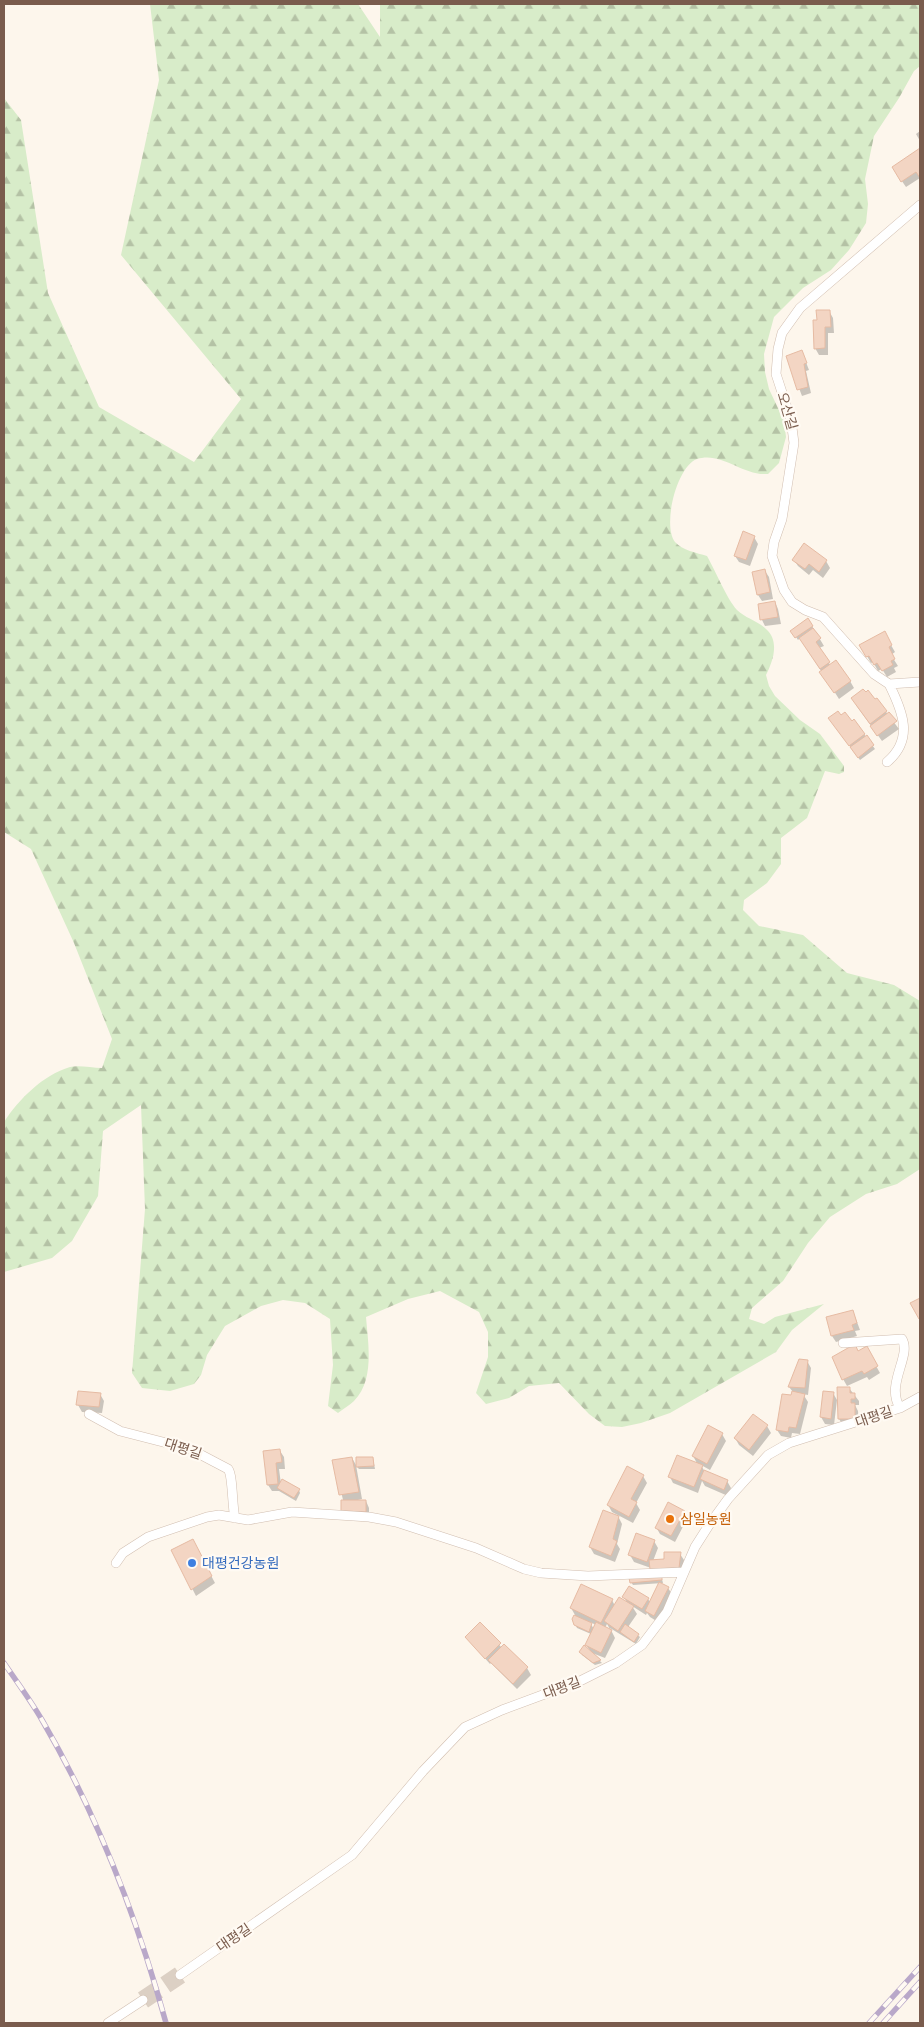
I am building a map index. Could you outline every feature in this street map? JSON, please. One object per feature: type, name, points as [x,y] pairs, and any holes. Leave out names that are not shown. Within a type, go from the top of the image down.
[{"type":"lane","name":"오산길","points":[[889,684],[874,674],[856,656],[823,617],[805,610],[792,602],[784,590],[775,569],[772,550],[782,519],[794,443],[791,420],[779,384],[776,364],[782,333],[793,315],[920,205]]},
{"type":"lane","points":[[887,762],[899,750],[904,736],[901,716],[889,684],[920,682]]},
{"type":"lane","points":[[842,1343],[902,1339],[904,1348],[894,1395],[900,1408]]},
{"type":"lane","name":"대평길","points":[[180,1974],[352,1855],[423,1770],[466,1727],[502,1710],[580,1681],[631,1654],[660,1623],[674,1600],[695,1547],[728,1499],[758,1465],[774,1452],[789,1444],[900,1408],[920,1397]]},
{"type":"lane","name":"대평길","points":[[89,1414],[114,1429],[190,1449],[228,1469],[232,1474],[231,1498],[236,1518]]},
{"type":"lane","points":[[116,1563],[123,1553],[133,1545],[163,1531],[207,1517],[219,1516],[248,1520],[292,1512],[369,1517],[396,1522],[476,1548],[524,1569],[555,1575],[588,1576],[684,1572]]},
{"type":"lane","points":[[108,2023],[143,2000]]},
{"type":"green space","points":[[150,4],[358,4],[380,37],[380,4],[920,4],[920,66],[914,71],[874,136],[865,179],[868,204],[866,223],[849,250],[831,270],[803,288],[774,317],[764,354],[765,372],[769,389],[784,421],[786,437],[779,463],[768,474],[759,474],[715,458],[697,459],[683,473],[678,484],[671,510],[670,523],[671,534],[675,542],[686,549],[707,556],[725,592],[737,610],[763,626],[770,634],[773,639],[774,651],[766,675],[769,686],[775,696],[800,720],[820,734],[844,766],[844,772],[839,774],[825,771],[807,818],[781,838],[781,864],[767,883],[744,900],[743,910],[759,926],[803,935],[847,973],[894,985],[920,1001],[920,1169],[897,1184],[866,1194],[830,1217],[808,1243],[783,1281],[752,1308],[749,1319],[764,1324],[775,1317],[824,1304],[792,1330],[776,1352],[670,1413],[622,1427],[605,1426],[589,1414],[559,1383],[529,1386],[509,1398],[486,1404],[476,1393],[488,1357],[488,1332],[479,1312],[440,1291],[408,1299],[366,1317],[369,1349],[368,1372],[361,1392],[354,1401],[338,1413],[328,1406],[333,1365],[330,1319],[305,1303],[283,1300],[261,1306],[225,1326],[207,1355],[201,1375],[194,1384],[170,1391],[142,1388],[132,1373],[145,1209],[141,1105],[103,1131],[98,1196],[72,1241],[52,1258],[4,1272],[4,1122],[32,1089],[50,1076],[70,1067],[102,1068],[112,1039],[74,943],[31,849],[4,832],[4,98],[21,120],[48,293],[99,407],[194,462],[241,399],[121,255],[159,80]]},
{"type":"building","points":[[920,148],[920,178],[916,172],[901,182],[892,167]]},
{"type":"building","points":[[816,310],[830,310],[831,327],[825,327],[825,348],[814,349],[813,320],[817,320]]},
{"type":"building","points":[[802,350],[807,363],[804,364],[808,387],[797,390],[786,356]]},
{"type":"building","points":[[743,531],[755,536],[746,560],[734,556]]},
{"type":"building","points":[[804,543],[827,560],[819,572],[809,564],[805,569],[792,560]]},
{"type":"building","points":[[765,569],[770,592],[757,595],[752,572]]},
{"type":"building","points":[[775,601],[778,617],[760,620],[758,604]]},
{"type":"building","points":[[808,618],[813,626],[795,638],[790,631]]},
{"type":"building","points":[[813,628],[821,638],[816,642],[830,662],[820,669],[799,638]]},
{"type":"building","points":[[885,631],[892,645],[889,647],[895,659],[891,661],[893,665],[882,671],[877,663],[874,665],[869,656],[866,657],[859,645]]},
{"type":"building","points":[[836,660],[851,681],[834,693],[819,672]]},
{"type":"building","points":[[863,689],[866,692],[868,690],[875,699],[877,698],[887,711],[870,724],[851,698]]},
{"type":"building","points":[[838,711],[841,715],[845,712],[852,721],[854,719],[865,734],[849,746],[828,718]]},
{"type":"building","points":[[889,712],[897,721],[877,736],[870,726]]},
{"type":"building","points":[[867,735],[874,745],[858,758],[850,747]]},
{"type":"building","points":[[920,1298],[920,1318],[919,1319],[910,1303]]},
{"type":"building","points":[[853,1310],[857,1323],[852,1325],[854,1330],[831,1336],[826,1317]]},
{"type":"building","points":[[855,1344],[858,1351],[867,1346],[878,1366],[864,1374],[862,1371],[842,1380],[832,1357]]},
{"type":"building","points":[[799,1359],[808,1360],[805,1388],[788,1387]]},
{"type":"building","points":[[837,1387],[850,1387],[850,1393],[855,1393],[855,1399],[851,1399],[851,1403],[855,1403],[855,1419],[838,1419]]},
{"type":"building","points":[[78,1391],[101,1393],[99,1407],[76,1405]]},
{"type":"building","points":[[792,1391],[805,1394],[796,1428],[789,1427],[788,1432],[776,1430],[782,1394],[791,1395]]},
{"type":"building","points":[[823,1391],[834,1392],[831,1419],[820,1417]]},
{"type":"building","points":[[753,1414],[768,1425],[749,1450],[734,1438]]},
{"type":"building","points":[[708,1425],[723,1433],[707,1464],[692,1456]]},
{"type":"building","points":[[280,1449],[282,1462],[276,1463],[278,1484],[267,1485],[263,1451]]},
{"type":"building","points":[[677,1455],[703,1465],[694,1487],[668,1477]]},
{"type":"building","points":[[352,1457],[359,1492],[339,1495],[332,1460]]},
{"type":"building","points":[[356,1457],[373,1457],[374,1466],[356,1467]]},
{"type":"building","points":[[627,1466],[644,1475],[631,1499],[637,1502],[629,1517],[607,1505]]},
{"type":"building","points":[[704,1470],[728,1480],[724,1490],[700,1479]]},
{"type":"building","points":[[282,1479],[300,1489],[294,1498],[277,1488]]},
{"type":"building","points":[[341,1500],[366,1500],[366,1512],[341,1511]]},
{"type":"building","points":[[668,1502],[685,1511],[671,1536],[655,1528]]},
{"type":"building","points":[[603,1510],[619,1516],[613,1539],[617,1541],[611,1556],[589,1547]]},
{"type":"building","points":[[636,1533],[655,1540],[647,1562],[628,1555]]},
{"type":"building","points":[[193,1539],[212,1576],[191,1590],[171,1550]]},
{"type":"building","points":[[664,1552],[681,1552],[679,1568],[650,1569],[649,1560],[664,1559]]},
{"type":"building","points":[[662,1575],[662,1580],[630,1583],[629,1578]]},
{"type":"building","points":[[659,1582],[669,1587],[654,1616],[645,1611]]},
{"type":"building","points":[[581,1584],[613,1599],[601,1623],[570,1608]]},
{"type":"building","points":[[629,1586],[649,1598],[642,1609],[622,1597]]},
{"type":"building","points":[[619,1597],[634,1606],[618,1631],[604,1621]]},
{"type":"building","points":[[574,1615],[592,1623],[589,1632],[574,1625],[572,1619]]},
{"type":"building","points":[[480,1622],[501,1643],[485,1659],[465,1637]]},
{"type":"building","points":[[596,1622],[612,1630],[601,1653],[585,1645]]},
{"type":"building","points":[[625,1624],[639,1634],[634,1642],[620,1632]]},
{"type":"building","points":[[504,1644],[528,1667],[513,1684],[488,1660]]},
{"type":"building","points":[[584,1645],[601,1660],[593,1663],[579,1652]]},
{"type":"tunnel","points":[[143,2000],[180,1975]]},
{"type":"railway","points":[[4,1663],[42,1720],[81,1793],[98,1830],[129,1906],[155,1983],[166,2023]]},
{"type":"railway","points":[[869,2023],[920,1967]]},
{"type":"railway","points":[[883,2023],[920,1982]]},
{"type":"place","name":"삼일농원","points":[[670,1519]]},
{"type":"place","name":"대평건강농원","points":[[192,1563]]}]
